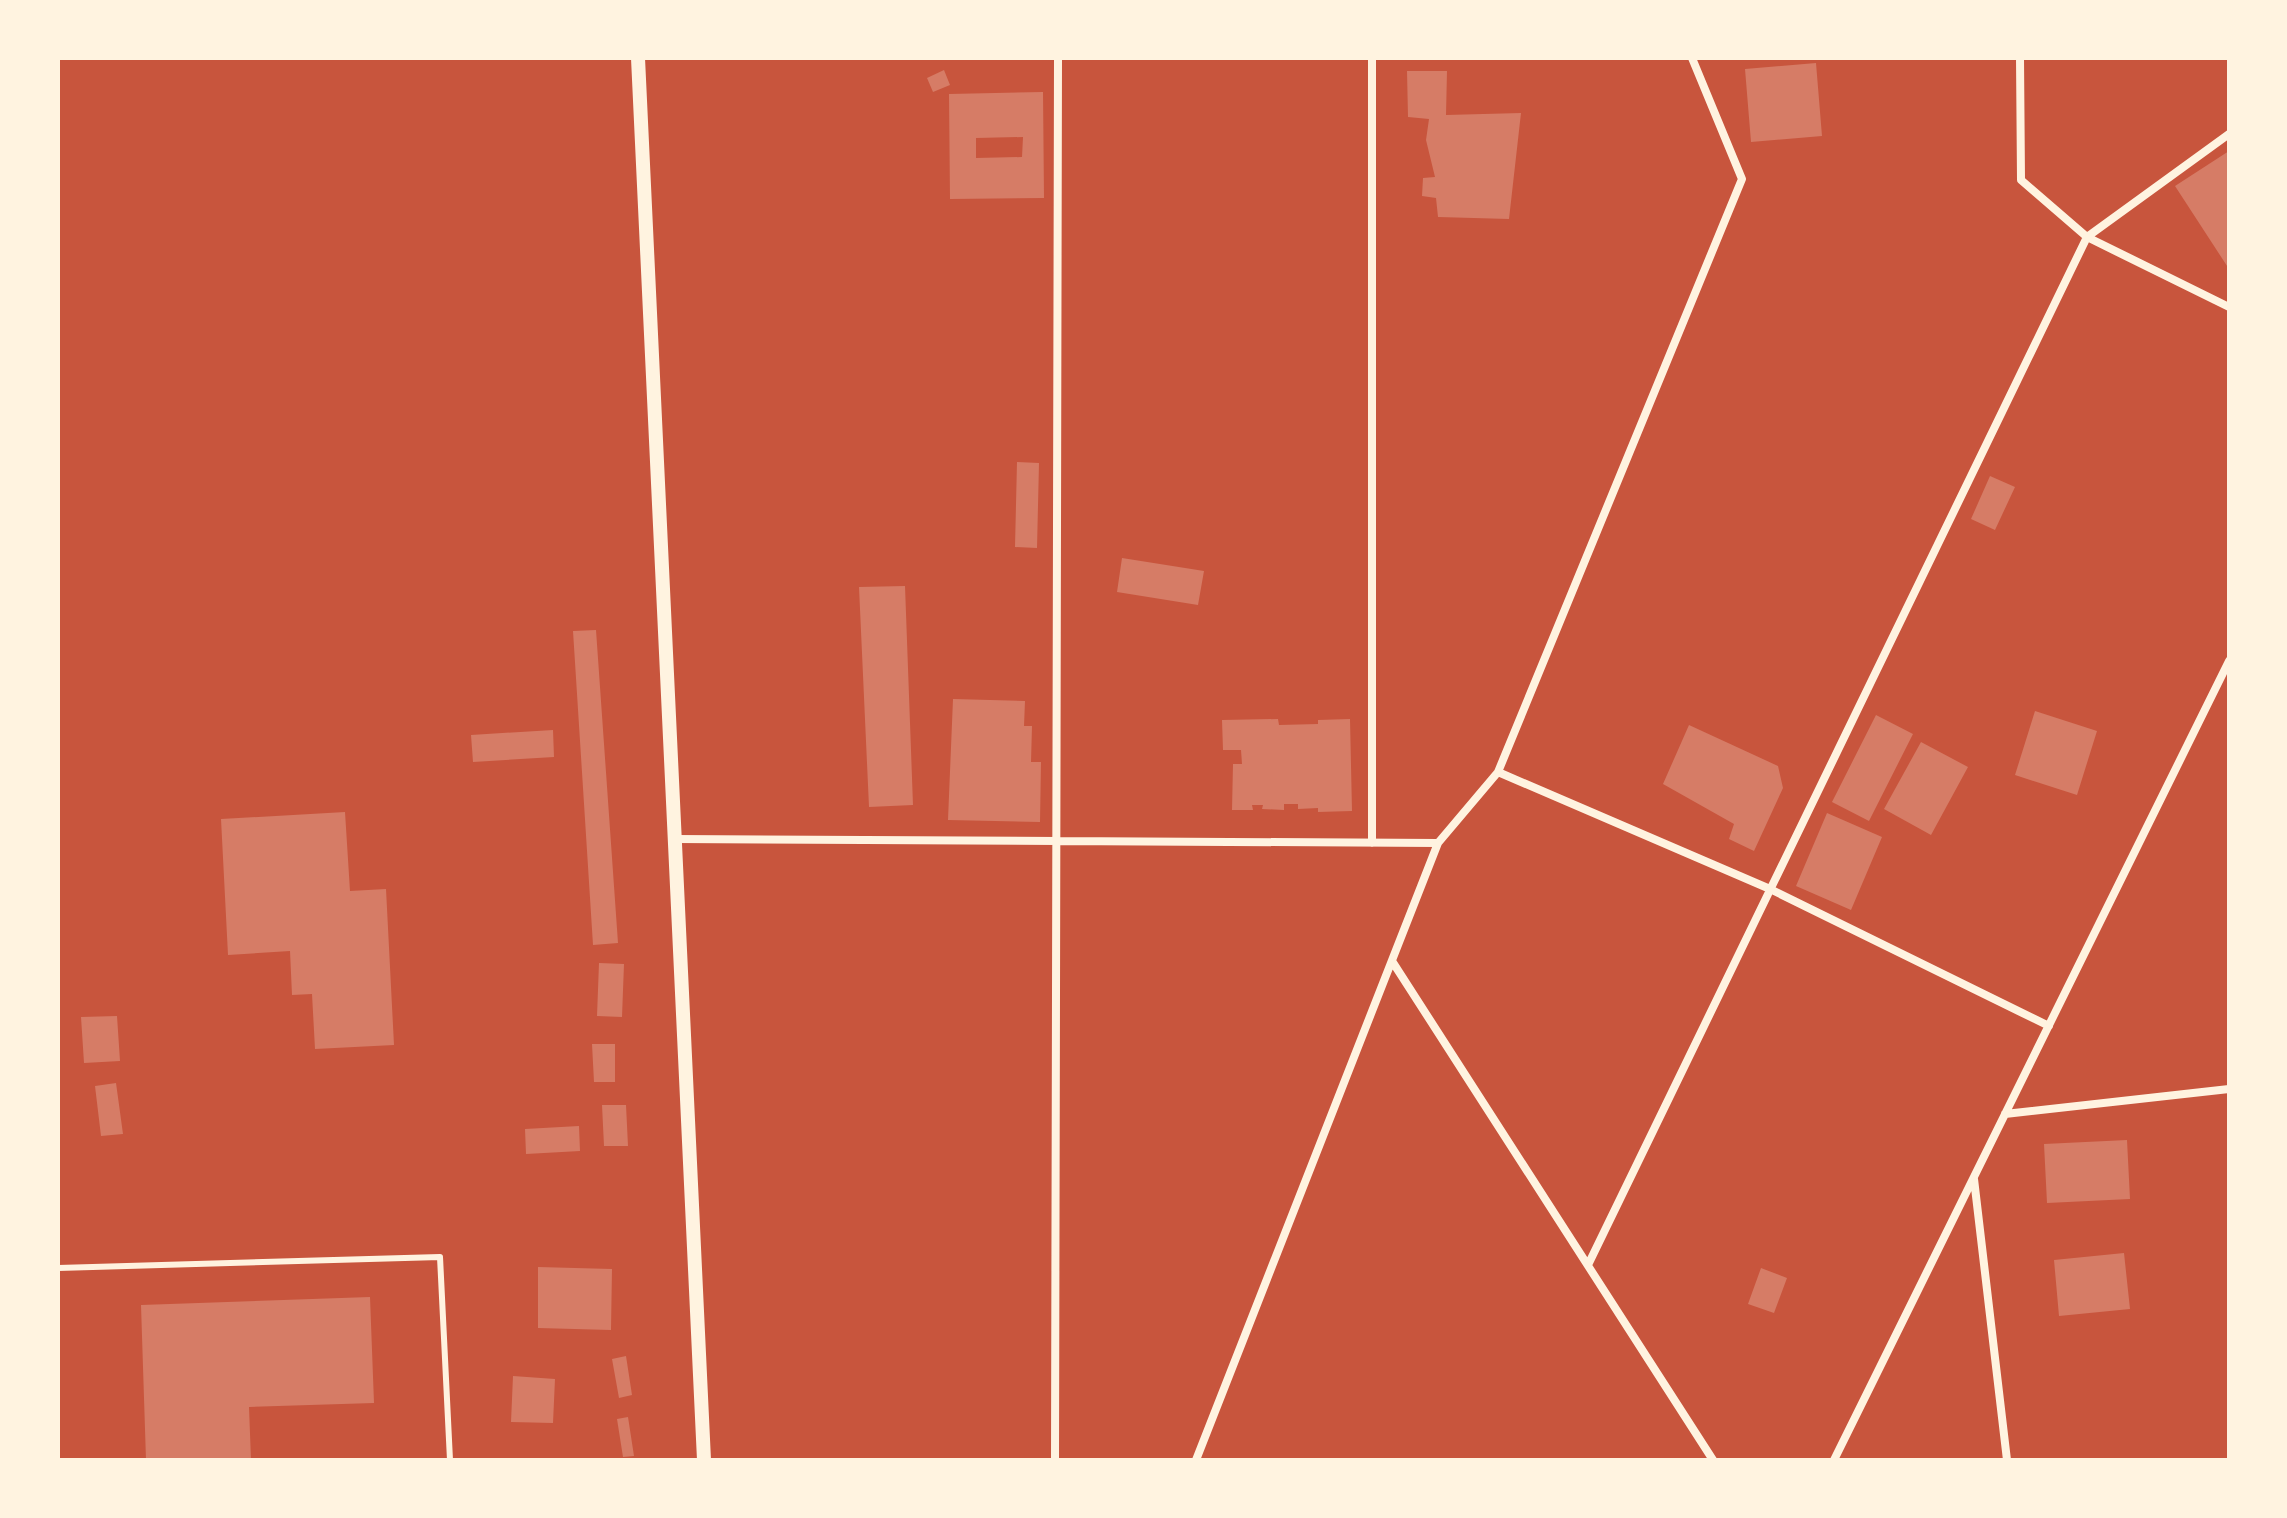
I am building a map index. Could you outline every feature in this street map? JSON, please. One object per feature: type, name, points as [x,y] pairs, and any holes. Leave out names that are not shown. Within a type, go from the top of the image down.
[{"type":"street","points":[[638,58],[704,1460]]},
{"type":"street","points":[[1055,1460],[1058,58]]},
{"type":"street","points":[[1372,58],[1372,843]]},
{"type":"street","points":[[1196,1460],[1438,843],[1498,772],[1742,179],[1692,58]]},
{"type":"street","points":[[2020,58],[2021,180],[2087,237],[2229,307]]},
{"type":"street","points":[[1588,1265],[2087,237],[2229,134]]},
{"type":"street","points":[[1834,1460],[2229,661]]},
{"type":"street","points":[[1498,772],[1770,889],[2049,1026]]},
{"type":"street","points":[[675,839],[1438,843]]},
{"type":"street","points":[[1392,961],[1713,1460]]},
{"type":"street","points":[[2005,1114],[2229,1089]]},
{"type":"street","points":[[1974,1177],[2007,1460]]},
{"type":"lane","points":[[58,1268],[440,1257],[450,1460]]},
{"type":"building","points":[[1816,63],[1822,136],[1751,142],[1745,69]]},
{"type":"building","points":[[944,70],[950,85],[933,92],[927,78]]},
{"type":"building","points":[[1407,71],[1447,71],[1446,115],[1521,113],[1509,219],[1438,217],[1436,198],[1422,196],[1423,178],[1435,177],[1426,140],[1429,119],[1408,117]]},
{"type":"building","points":[[1043,92],[1044,198],[950,199],[949,94]],"holes":[[[1023,137],[1022,157],[976,158],[976,138]]]},
{"type":"building","points":[[2229,151],[2229,269],[2175,186]]},
{"type":"building","points":[[1017,462],[1039,463],[1037,548],[1015,547]]},
{"type":"building","points":[[1990,476],[2015,487],[1995,530],[1971,519]]},
{"type":"building","points":[[1122,558],[1204,571],[1198,605],[1117,592]]},
{"type":"building","points":[[905,586],[913,805],[869,807],[859,587]]},
{"type":"building","points":[[596,630],[618,943],[593,945],[573,631]]},
{"type":"building","points":[[953,699],[1025,701],[1024,726],[1032,726],[1031,762],[1041,762],[1040,822],[948,820]]},
{"type":"building","points":[[2035,711],[2097,731],[2077,795],[2015,775]]},
{"type":"building","points":[[1876,715],[1913,734],[1869,821],[1832,802]]},
{"type":"building","points":[[1278,719],[1279,725],[1350,719],[1352,811],[1318,812],[1318,808],[1298,809],[1298,804],[1284,804],[1284,810],[1262,809],[1263,805],[1252,805],[1253,810],[1232,810],[1233,764],[1242,764],[1241,750],[1223,750],[1222,720]]},
{"type":"building","points":[[1689,725],[1778,766],[1783,788],[1754,851],[1729,839],[1734,824],[1663,784]]},
{"type":"building","points":[[553,730],[554,757],[473,762],[471,735]]},
{"type":"building","points":[[1921,742],[1968,767],[1931,835],[1884,809]]},
{"type":"building","points":[[345,812],[350,891],[386,889],[394,1045],[315,1049],[312,994],[292,995],[290,951],[228,955],[221,819]]},
{"type":"building","points":[[1827,813],[1882,837],[1851,910],[1796,886]]},
{"type":"building","points":[[599,963],[624,964],[622,1017],[597,1016]]},
{"type":"building","points":[[117,1016],[120,1061],[84,1063],[81,1017]]},
{"type":"building","points":[[592,1044],[615,1044],[615,1082],[594,1082]]},
{"type":"building","points":[[116,1083],[123,1134],[101,1136],[95,1086]]},
{"type":"building","points":[[602,1105],[626,1105],[628,1146],[604,1146]]},
{"type":"building","points":[[579,1126],[580,1151],[526,1154],[525,1129]]},
{"type":"building","points":[[2127,1140],[2130,1199],[2047,1203],[2044,1144]]},
{"type":"building","points":[[2124,1253],[2130,1309],[2059,1316],[2054,1260]]},
{"type":"building","points":[[538,1267],[612,1269],[611,1330],[538,1328]]},
{"type":"building","points":[[1761,1268],[1787,1278],[1774,1313],[1748,1304]]},
{"type":"building","points":[[370,1297],[374,1403],[249,1407],[251,1460],[146,1460],[141,1305]]},
{"type":"building","points":[[626,1356],[632,1395],[619,1398],[612,1359]]},
{"type":"building","points":[[513,1376],[555,1379],[553,1423],[511,1422]]},
{"type":"building","points":[[628,1417],[634,1456],[623,1457],[617,1419]]}]
